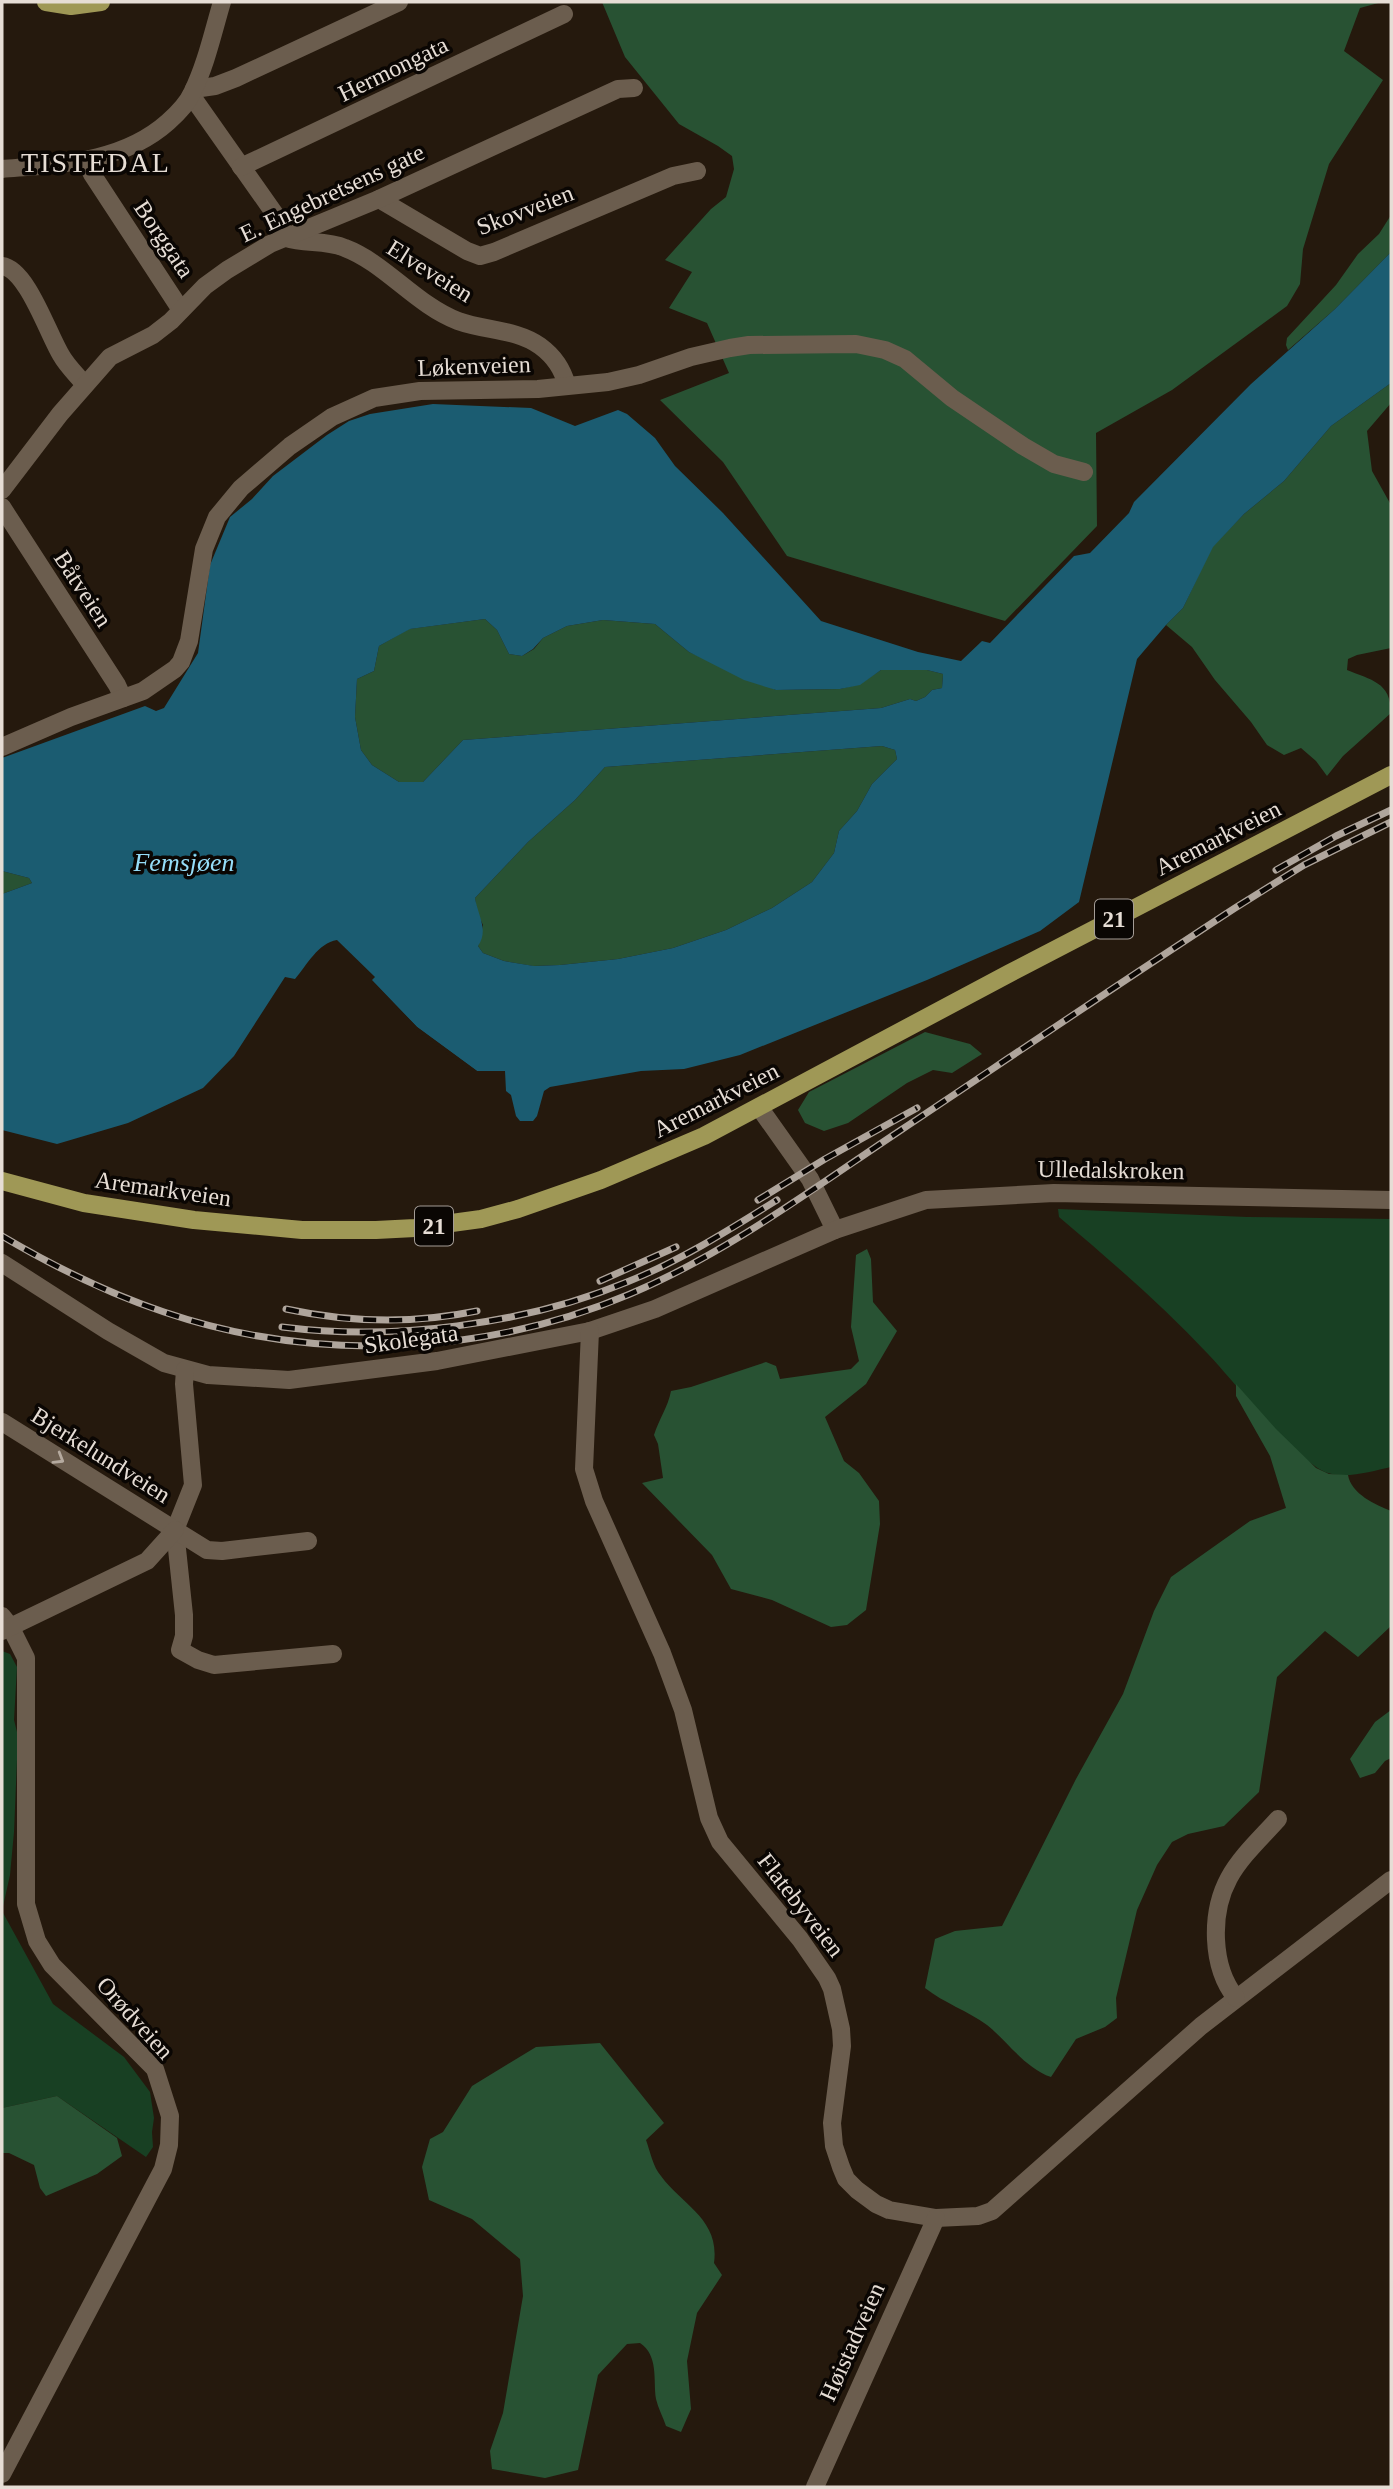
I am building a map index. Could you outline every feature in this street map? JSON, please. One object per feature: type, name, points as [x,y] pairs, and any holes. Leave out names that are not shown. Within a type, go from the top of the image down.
[{"type":"main road","points":[[46,2],[71,6],[100,2]]},
{"type":"main road","name":"Aremarkveien","points":[[2,1181],[84,1203],[194,1220],[315,1230],[415,1228],[481,1219],[556,1197],[647,1162],[759,1107],[998,979],[1391,775]]},
{"type":"street","points":[[2,169],[85,160],[116,153],[141,143],[175,115],[193,92],[222,2]]},
{"type":"street","points":[[193,92],[236,78],[399,2]]},
{"type":"street","name":"Hermongata","points":[[241,167],[564,14]]},
{"type":"street","name":"E. Engebretsens gate","points":[[3,484],[110,357],[153,335],[205,286],[227,270],[270,244],[379,199],[618,89],[634,88]]},
{"type":"street","points":[[193,92],[279,220],[286,238]]},
{"type":"street","name":"Borggata","points":[[85,160],[181,310]]},
{"type":"street","name":"Skovveien","points":[[379,199],[473,255],[480,256],[673,176],[697,171]]},
{"type":"street","name":"Elveveien","points":[[286,238],[343,247],[366,259],[413,295],[449,317],[524,337],[540,346],[562,368],[567,385]]},
{"type":"street","points":[[2,266],[12,270],[21,279],[61,356],[85,385]]},
{"type":"street","name":"Løkenveien","points":[[2,747],[143,691],[157,683],[181,662],[192,629],[204,549],[217,517],[262,468],[311,430],[349,408],[374,398],[420,391],[513,390],[608,382],[639,375],[691,357],[749,345],[856,344],[885,350],[905,359],[952,398],[1023,446],[1054,464],[1084,472]]},
{"type":"street","name":"Båtveien","points":[[2,507],[117,685],[122,698]]},
{"type":"street","points":[[759,1107],[810,1180],[835,1230]]},
{"type":"street","name":"Ulledalskroken","points":[[835,1230],[919,1202],[955,1198],[1065,1193],[1391,1200]]},
{"type":"street","name":"Skolegata","points":[[2,1263],[164,1363],[185,1370],[231,1377],[289,1380],[437,1361],[590,1331],[655,1309],[835,1230]]},
{"type":"street","name":"Flatebyveien","points":[[590,1331],[584,1469],[594,1501],[662,1653],[683,1710],[709,1818],[720,1842],[800,1939],[832,1989],[842,2046],[832,2123],[834,2146],[846,2179],[876,2204],[904,2214],[936,2218],[971,2217],[992,2210],[1145,2073],[1236,1998],[1391,1880]]},
{"type":"street","name":"Bjerkelundveien","points":[[185,1370],[193,1485],[175,1530],[184,1615],[184,1636],[180,1650],[198,1660],[215,1665],[332,1654]]},
{"type":"street","name":"Bjerkelundveien","points":[[2,1422],[207,1550],[222,1551],[308,1541]]},
{"type":"street","points":[[4,1625],[147,1561],[175,1530]]},
{"type":"street","name":"Orødveien","points":[[2,2474],[163,2169],[168,2154],[170,2130],[166,2102],[155,2069],[52,1965],[37,1941],[26,1904],[26,1658],[4,1625]]},
{"type":"street","points":[[1236,1998],[1227,1987],[1218,1953],[1216,1920],[1219,1905],[1229,1877],[1278,1819]]},
{"type":"street","name":"Høistadveien","points":[[815,2487],[936,2218]]},
{"type":"green space","points":[[602,2],[1382,2],[1360,8],[1344,51],[1383,80],[1329,164],[1303,249],[1300,284],[1287,306],[1172,390],[1096,433],[1097,526],[1005,621],[787,556],[723,462],[660,400],[729,373],[707,323],[669,308],[692,272],[665,260],[711,209],[726,197],[734,169],[732,156],[679,124],[625,57]]},
{"type":"green space","points":[[1391,215],[1391,252],[1335,309],[1288,350],[1287,338],[1336,285],[1358,254],[1379,234]]},
{"type":"green space","points":[[1391,383],[1391,403],[1367,431],[1372,471],[1391,505],[1391,648],[1348,659],[1347,670],[1383,688],[1388,695],[1391,713],[1343,756],[1327,776],[1316,761],[1301,748],[1284,755],[1267,745],[1192,647],[1166,625],[1183,608],[1212,547],[1244,514],[1284,481],[1331,426]]},
{"type":"green space","points":[[485,619],[497,630],[509,654],[522,656],[534,649],[543,638],[567,626],[603,620],[655,624],[689,652],[776,690],[840,689],[860,684],[881,670],[927,670],[943,674],[942,688],[932,690],[916,701],[910,699],[881,708],[463,740],[423,782],[399,782],[372,765],[361,750],[355,717],[357,679],[374,671],[379,646],[409,629]]},
{"type":"green space","points":[[882,746],[895,750],[897,759],[872,784],[857,811],[839,831],[834,853],[812,882],[772,908],[726,930],[673,948],[618,959],[533,966],[504,961],[483,953],[478,946],[483,925],[475,898],[605,767]]},
{"type":"green space","points":[[2,871],[29,878],[32,883],[2,894]]},
{"type":"green space","points":[[925,1032],[970,1044],[982,1054],[952,1073],[933,1070],[907,1083],[848,1123],[824,1131],[805,1123],[798,1110],[809,1092]]},
{"type":"green space","points":[[1058,1209],[1247,1217],[1391,1219],[1391,1467],[1360,1474],[1336,1475],[1316,1467],[1266,1420],[1173,1318],[1059,1217]]},
{"type":"green space","points":[[867,1249],[871,1259],[873,1302],[897,1331],[866,1384],[825,1417],[844,1461],[859,1473],[879,1501],[880,1524],[866,1610],[847,1625],[831,1627],[772,1600],[731,1589],[712,1555],[642,1483],[663,1478],[654,1435],[671,1391],[766,1362],[776,1366],[780,1379],[851,1369],[859,1361],[851,1327],[856,1255]]},
{"type":"green space","points":[[1236,1384],[1316,1468],[1329,1474],[1348,1475],[1359,1493],[1391,1511],[1391,1626],[1358,1657],[1325,1631],[1277,1677],[1259,1792],[1224,1826],[1188,1834],[1172,1842],[1157,1865],[1137,1910],[1116,1998],[1117,2018],[1105,2027],[1076,2039],[1051,2077],[1025,2061],[987,2025],[925,1988],[935,1939],[955,1931],[1002,1926],[1076,1779],[1123,1694],[1154,1611],[1171,1577],[1250,1521],[1286,1508],[1270,1456],[1236,1396]]},
{"type":"green space","points":[[2,1651],[10,1654],[17,1667],[14,1720],[18,1736],[14,1832],[10,1875],[2,1911]]},
{"type":"green space","points":[[1391,1710],[1391,1758],[1375,1773],[1360,1778],[1350,1759],[1375,1722]]},
{"type":"green space","points":[[2,1911],[53,2004],[124,2057],[150,2092],[154,2118],[153,2147],[146,2157],[57,2096],[2,2108]]},
{"type":"green space","points":[[600,2043],[664,2123],[646,2140],[654,2164],[658,2172],[705,2224],[714,2248],[714,2263],[722,2275],[697,2313],[687,2361],[691,2409],[681,2432],[666,2426],[656,2399],[653,2361],[640,2343],[627,2344],[598,2375],[578,2470],[545,2478],[492,2469],[490,2451],[503,2413],[523,2296],[520,2259],[472,2219],[429,2200],[422,2167],[430,2139],[443,2132],[472,2086],[536,2047]]},
{"type":"green space","points":[[57,2096],[117,2138],[122,2156],[97,2174],[46,2196],[40,2188],[34,2165],[9,2153],[2,2153],[2,2108]]},
{"type":"water","name":"Femsjøen","points":[[1391,252],[1391,383],[1331,426],[1284,481],[1244,514],[1213,547],[1183,608],[1137,659],[1079,902],[1040,931],[927,980],[740,1055],[684,1069],[641,1071],[550,1087],[544,1091],[533,1121],[520,1121],[516,1116],[511,1095],[506,1091],[505,1071],[477,1071],[417,1027],[372,980],[375,977],[337,940],[324,945],[295,979],[285,977],[234,1056],[203,1088],[128,1123],[57,1144],[2,1130],[2,894],[32,883],[29,878],[2,871],[2,758],[145,706],[156,711],[164,708],[198,653],[210,565],[230,517],[252,499],[273,476],[349,421],[370,414],[433,404],[531,408],[575,426],[618,410],[627,414],[655,438],[675,466],[723,513],[821,621],[918,652],[961,661],[982,641],[990,643],[1074,556],[1090,553],[1129,513],[1134,502],[1251,384],[1335,309]],"holes":[[[485,619],[497,630],[509,654],[522,656],[543,638],[567,626],[603,620],[655,624],[689,652],[744,680],[776,690],[840,689],[860,685],[881,670],[927,670],[943,674],[942,688],[932,690],[916,701],[910,699],[881,708],[463,740],[423,782],[399,782],[372,765],[361,750],[355,717],[357,679],[374,671],[379,646],[410,629]],[[882,746],[895,750],[897,759],[872,784],[857,811],[839,831],[834,853],[812,882],[772,908],[726,930],[673,948],[618,959],[534,966],[504,961],[483,953],[478,946],[483,929],[475,898],[605,767]]]},
{"type":"pier","points":[[373,982],[417,1027],[477,1071],[505,1071],[505,1078],[502,1078],[501,1074],[475,1074],[415,1030],[371,984]]},
{"type":"railway","points":[[1276,870],[1336,836],[1391,810]]},
{"type":"railway","points":[[2,1236],[81,1278],[143,1305],[221,1328],[280,1339],[339,1345],[398,1345],[458,1340],[517,1330],[574,1315],[666,1278],[735,1239],[803,1197],[1235,908],[1304,865],[1391,822]]},
{"type":"railway","points":[[758,1200],[917,1108]]},
{"type":"railway","points":[[282,1327],[324,1331],[413,1330],[457,1326],[545,1309],[587,1297],[647,1274],[704,1244],[777,1200]]},
{"type":"railway","points":[[600,1281],[676,1247]]},
{"type":"railway","points":[[286,1309],[334,1317],[382,1320],[429,1318],[477,1311]]},
{"type":"district","name":"TISTEDAL","points":[[96,162]]}]
